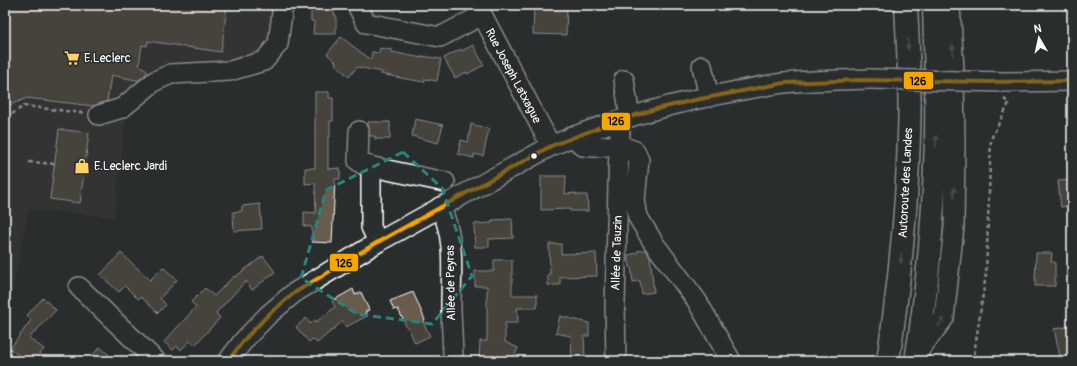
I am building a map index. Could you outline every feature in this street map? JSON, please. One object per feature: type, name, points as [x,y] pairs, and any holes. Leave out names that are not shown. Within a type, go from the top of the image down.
[{"type":"highway","name":"Autoroute des Landes","points":[[888,361],[904,221],[909,150],[906,5]]},
{"type":"highway","points":[[917,357],[932,234],[936,145],[934,5]]},
{"type":"street","points":[[99,115],[122,108],[155,81],[171,74],[230,71],[264,61],[278,44],[283,5]]},
{"type":"street","points":[[357,5],[366,23],[440,37],[479,10]]},
{"type":"street","points":[[917,357],[944,318],[954,227],[954,69],[950,5]]},
{"type":"street","name":"Rue Joseph Latxague","points":[[479,10],[551,146]]},
{"type":"street","points":[[702,66],[709,97]]},
{"type":"street","points":[[228,361],[244,340],[268,315],[294,293],[378,242],[551,146],[572,136],[678,103],[749,88],[784,83],[869,79],[1002,88],[1072,81]]},
{"type":"street","name":"Allée de Tauzin","points":[[616,361],[615,305],[619,145],[624,119],[624,80]]},
{"type":"street","points":[[359,131],[358,161],[362,164],[374,168],[445,182]]},
{"type":"street","points":[[572,136],[583,146],[594,147],[619,145],[635,151],[639,160],[635,200],[638,217],[653,242],[697,301],[731,361]]},
{"type":"street","points":[[374,168],[371,175],[371,226],[378,242]]},
{"type":"street","name":"Allée de Peyras","points":[[440,207],[449,228],[451,244],[453,361]]},
{"type":"street","points":[[79,287],[156,361]]},
{"type":"path","points":[[973,361],[986,274],[991,139],[1009,103],[1002,88]]},
{"type":"path","points":[[5,113],[12,114],[24,106],[99,115]]},
{"type":"path","points":[[29,162],[55,164]]},
{"type":"highlighted area","points":[[403,152],[442,188],[472,276],[432,324],[357,314],[301,278],[326,190]]},
{"type":"shaded area","points":[[5,5],[292,5],[290,31],[284,52],[159,85],[126,117],[114,217],[29,209],[5,329]]},
{"type":"building","name":"E.Leclerc","points":[[5,5],[227,5],[221,52],[148,41],[147,46],[142,45],[139,65],[147,70],[146,74],[139,80],[111,75],[107,101],[93,106],[27,98],[5,107]]},
{"type":"building","points":[[311,5],[334,5],[334,15],[336,15],[336,34],[313,34],[314,21],[311,21]]},
{"type":"building","points":[[534,5],[567,5],[566,35],[533,34]]},
{"type":"building","points":[[341,37],[371,60],[372,52],[379,53],[380,48],[422,58],[422,56],[441,59],[437,81],[425,79],[424,82],[406,79],[357,67],[349,77],[327,54]]},
{"type":"building","points":[[473,45],[484,65],[467,74],[466,72],[455,78],[444,58],[461,49],[462,51]]},
{"type":"building","points":[[315,92],[329,92],[329,98],[333,98],[333,121],[330,121],[330,137],[328,136],[328,169],[340,168],[340,179],[335,179],[332,243],[312,242],[312,227],[304,226],[304,212],[316,213],[315,183],[305,184],[305,168],[315,168]]},
{"type":"building","points":[[415,119],[443,125],[438,143],[412,136]]},
{"type":"building","points":[[368,122],[390,122],[390,139],[375,139],[375,136],[370,136]]},
{"type":"building","points":[[471,124],[489,129],[483,156],[474,154],[474,158],[458,154],[461,140],[468,142]]},
{"type":"building","points":[[59,129],[89,133],[80,203],[50,199]]},
{"type":"building","points":[[541,176],[566,176],[565,194],[576,193],[576,195],[587,195],[588,211],[570,211],[570,209],[541,210]]},
{"type":"building","points":[[1072,180],[1072,206],[1061,207],[1058,181]]},
{"type":"building","points":[[260,204],[262,229],[234,231],[233,212],[242,211],[242,206]]},
{"type":"building","points":[[512,219],[513,238],[489,239],[489,247],[475,247],[474,224],[492,223],[492,220]]},
{"type":"building","points":[[549,244],[561,244],[561,254],[596,253],[597,276],[560,277],[560,285],[548,285],[548,274],[550,274]]},
{"type":"building","points":[[645,250],[650,256],[654,292],[642,294],[640,281],[633,282],[628,255],[637,253],[637,251]]},
{"type":"building","points":[[121,253],[150,280],[163,267],[177,280],[160,298],[166,305],[158,313],[141,297],[138,299],[125,286],[119,292],[100,275]]},
{"type":"building","points":[[1036,253],[1052,253],[1051,262],[1055,262],[1055,286],[1035,286]]},
{"type":"building","points":[[263,256],[275,272],[252,290],[246,281],[216,313],[220,318],[195,345],[190,341],[181,350],[177,346],[173,350],[164,342],[196,307],[191,302],[205,288],[214,296],[234,276],[235,277]]},
{"type":"building","points":[[494,260],[512,260],[512,295],[537,295],[537,308],[517,308],[518,323],[505,323],[505,342],[518,348],[512,361],[504,361],[491,355],[490,361],[479,361],[480,341],[487,341],[487,286],[475,286],[475,271],[494,271]]},
{"type":"building","points":[[353,289],[355,295],[361,292],[369,310],[365,312],[367,316],[346,327],[343,321],[317,343],[312,339],[309,342],[296,327],[306,318],[310,324],[315,320],[316,322],[335,307],[332,301]]},
{"type":"building","points":[[413,292],[425,320],[423,322],[430,336],[415,343],[398,309],[394,310],[390,301]]},
{"type":"building","points":[[43,298],[56,310],[29,338],[44,349],[35,361],[27,361],[10,349],[31,320],[27,315]]},
{"type":"building","points":[[560,316],[589,323],[589,336],[584,336],[585,361],[572,361],[571,336],[556,333]]},
{"type":"building","points":[[1072,326],[1072,361],[1061,361],[1054,329]]},
{"type":"building","points":[[100,347],[116,361],[87,361]]},
{"type":"transit line","name":"126","points":[[228,361],[244,340],[268,315],[294,293],[378,242],[551,146],[611,123],[652,110],[695,100],[784,83],[862,80],[989,82],[1072,81]]},
{"type":"place","name":"E.Leclerc","points":[[72,58]]},
{"type":"place","name":"E.Leclerc Jardi","points":[[82,166]]}]
